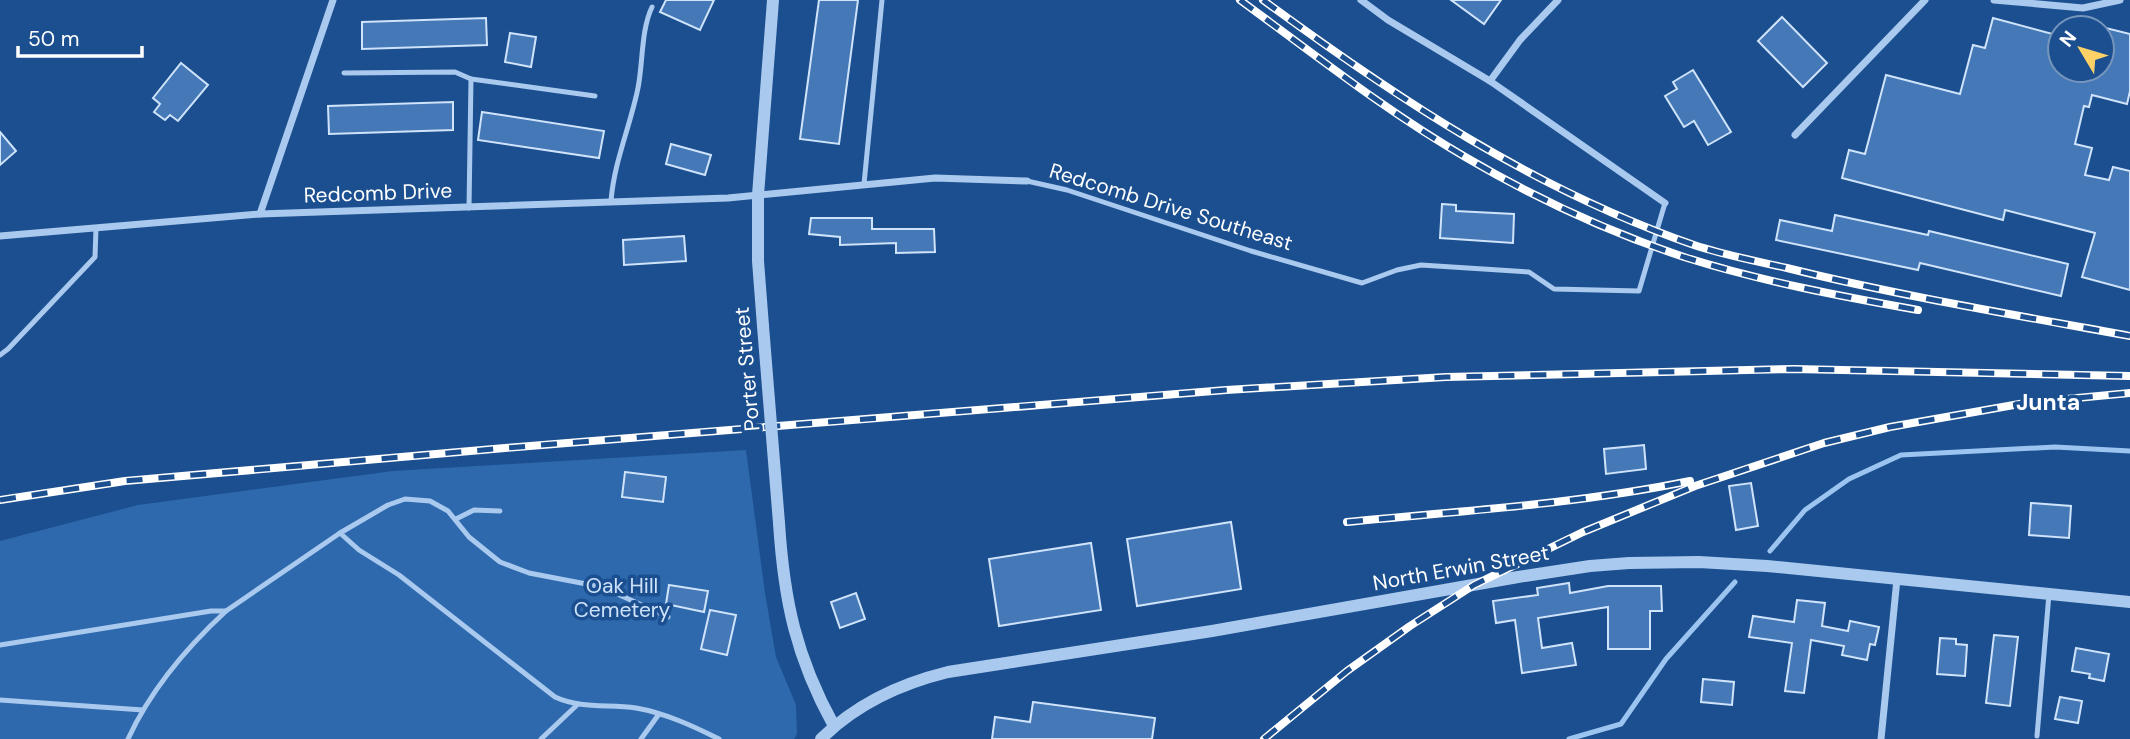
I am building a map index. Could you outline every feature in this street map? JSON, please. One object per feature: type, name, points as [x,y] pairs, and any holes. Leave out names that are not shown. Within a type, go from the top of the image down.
[{"type":"street","points":[[260,214],[333,0]]},
{"type":"street","name":"Porter Street","points":[[773,0],[758,195],[762,326],[783,574],[792,621],[808,672],[834,726]]},
{"type":"street","points":[[1362,0],[1388,20],[1490,81],[1665,203]]},
{"type":"street","points":[[1490,81],[1520,40],[1558,0]]},
{"type":"street","points":[[1795,135],[1925,0]]},
{"type":"street","points":[[1994,0],[2083,8],[2120,0]]},
{"type":"street","name":"Redcomb Drive Southeast","points":[[758,195],[936,178],[1027,181]]},
{"type":"street","name":"Redcomb Drive","points":[[0,236],[260,214],[758,195]]},
{"type":"street","name":"North Erwin Street","points":[[821,739],[851,713],[889,691],[948,672],[1212,631],[1590,566],[1699,562],[2130,602]]},
{"type":"street","points":[[1881,739],[1897,579]]},
{"type":"lane","points":[[864,184],[882,0]]},
{"type":"lane","points":[[611,201],[613,177],[634,104],[647,21],[652,7]]},
{"type":"lane","points":[[344,73],[454,72],[471,79],[595,96]]},
{"type":"lane","points":[[469,208],[471,79]]},
{"type":"lane","name":"Redcomb Drive Southeast","points":[[1027,181],[1067,190],[1251,251],[1362,283],[1396,270],[1421,265],[1529,272],[1554,289],[1639,291],[1665,203]]},
{"type":"lane","points":[[0,355],[95,257],[96,228]]},
{"type":"lane","points":[[128,739],[175,664],[198,637],[226,611],[340,533],[388,505],[405,499],[430,501],[448,511],[469,537],[507,565],[529,573],[602,587],[668,617]]},
{"type":"lane","points":[[456,519],[474,510],[500,511]]},
{"type":"lane","points":[[340,533],[359,550],[399,575],[555,697],[577,705],[624,707],[659,714],[719,739]]},
{"type":"lane","points":[[2038,736],[2049,594]]},
{"type":"lane","points":[[0,645],[211,611],[226,611]]},
{"type":"lane","points":[[0,700],[144,710]]},
{"type":"lane","points":[[541,739],[577,705]]},
{"type":"lane","points":[[641,739],[659,714]]},
{"type":"green space","name":"Oak Hill Cemetery","points":[[746,450],[776,657],[796,705],[797,734],[794,739],[0,739],[0,541],[138,505],[393,471]]},
{"type":"building","points":[[666,0],[714,0],[700,30],[660,12]]},
{"type":"building","points":[[819,0],[858,0],[839,144],[800,139]]},
{"type":"building","points":[[1451,0],[1501,0],[1484,24]]},
{"type":"building","points":[[1782,17],[1827,63],[1803,87],[1758,41]]},
{"type":"building","points":[[486,18],[487,45],[362,49],[362,22]]},
{"type":"building","points":[[1993,18],[2046,32],[2046,84],[2116,84],[2116,30],[2130,34],[2130,91],[2127,104],[2092,95],[2089,107],[2084,106],[2075,144],[2092,148],[2085,175],[2109,180],[2113,167],[2130,171],[2130,290],[2082,277],[2095,233],[2005,210],[2003,220],[1842,178],[1849,150],[1865,154],[1886,75],[1960,94],[1973,45],[1985,48]]},
{"type":"building","points":[[510,33],[536,37],[531,67],[505,62]]},
{"type":"building","points":[[181,63],[208,85],[178,121],[170,115],[165,120],[154,112],[160,104],[153,98]]},
{"type":"building","points":[[1693,70],[1731,132],[1708,145],[1694,121],[1684,127],[1665,96],[1677,89],[1673,82]]},
{"type":"building","points":[[453,102],[453,130],[329,134],[328,106]]},
{"type":"building","points":[[482,112],[604,131],[599,158],[478,140]]},
{"type":"building","points":[[0,132],[16,151],[0,165]]},
{"type":"building","points":[[671,144],[711,155],[705,175],[666,164]]},
{"type":"building","points":[[1442,204],[1456,205],[1456,211],[1514,214],[1513,243],[1440,238]]},
{"type":"building","points":[[1835,215],[1928,235],[1929,231],[2068,264],[2061,296],[1920,263],[1918,270],[1776,240],[1780,220],[1832,231]]},
{"type":"building","points":[[811,218],[872,218],[872,229],[934,229],[935,252],[896,253],[896,243],[840,245],[840,237],[809,234]]},
{"type":"building","points":[[684,236],[686,261],[624,265],[623,240]]},
{"type":"building","points":[[1644,445],[1646,469],[1606,474],[1604,449]]},
{"type":"building","points":[[625,472],[666,477],[663,502],[622,497]]},
{"type":"building","points":[[1751,483],[1758,526],[1736,530],[1729,486]]},
{"type":"building","points":[[2031,503],[2071,506],[2069,538],[2029,535]]},
{"type":"building","points":[[1231,522],[1241,589],[1137,606],[1127,539]]},
{"type":"building","points":[[1091,543],[1101,610],[999,626],[989,559]]},
{"type":"building","points":[[1569,583],[1570,593],[1608,586],[1661,586],[1662,611],[1650,611],[1650,649],[1608,649],[1608,607],[1538,618],[1542,648],[1572,643],[1576,665],[1522,673],[1515,620],[1496,623],[1493,601],[1538,595],[1537,588]]},
{"type":"building","points":[[669,585],[708,591],[704,612],[666,604]]},
{"type":"building","points":[[856,593],[865,619],[840,628],[831,602]]},
{"type":"building","points":[[1797,600],[1825,603],[1822,626],[1848,631],[1850,621],[1879,627],[1875,645],[1870,644],[1867,660],[1842,655],[1844,646],[1811,640],[1804,693],[1785,691],[1792,643],[1749,637],[1753,616],[1794,622]]},
{"type":"building","points":[[710,610],[736,615],[727,655],[701,649]]},
{"type":"building","points":[[1994,635],[2018,637],[2010,706],[1986,703]]},
{"type":"building","points":[[1940,638],[1956,639],[1956,644],[1967,645],[1965,676],[1937,674]]},
{"type":"building","points":[[2076,648],[2109,654],[2104,681],[2089,678],[2090,674],[2072,671]]},
{"type":"building","points":[[1703,679],[1734,682],[1732,705],[1701,702]]},
{"type":"building","points":[[2060,697],[2082,701],[2078,723],[2055,719]]},
{"type":"building","points":[[1033,702],[1155,718],[1152,739],[992,739],[995,717],[1030,722]]},
{"type":"waterway","points":[[1770,551],[1805,510],[1849,479],[1901,455],[2055,447],[2130,451]]},
{"type":"waterway","points":[[1569,739],[1621,724],[1666,659],[1735,582]]},
{"type":"railway","points":[[1240,0],[1408,122],[1493,173],[1573,213],[1628,237],[1713,266],[1800,287],[1918,310]]},
{"type":"railway","points":[[1263,0],[1417,107],[1470,139],[1523,169],[1635,223],[1705,249],[1740,258],[1958,305],[2130,336]]},
{"type":"railway","points":[[0,500],[125,481],[505,448],[1226,390],[1446,377],[1794,369],[2130,376]]},
{"type":"railway","points":[[1264,739],[1347,671],[1474,585],[1583,532],[1695,486],[1824,443],[1890,427],[2025,403],[2130,393]]},
{"type":"railway","points":[[1347,522],[1562,501],[1690,481]]},
{"type":"district","name":"Junta","points":[[2048,402]]}]
